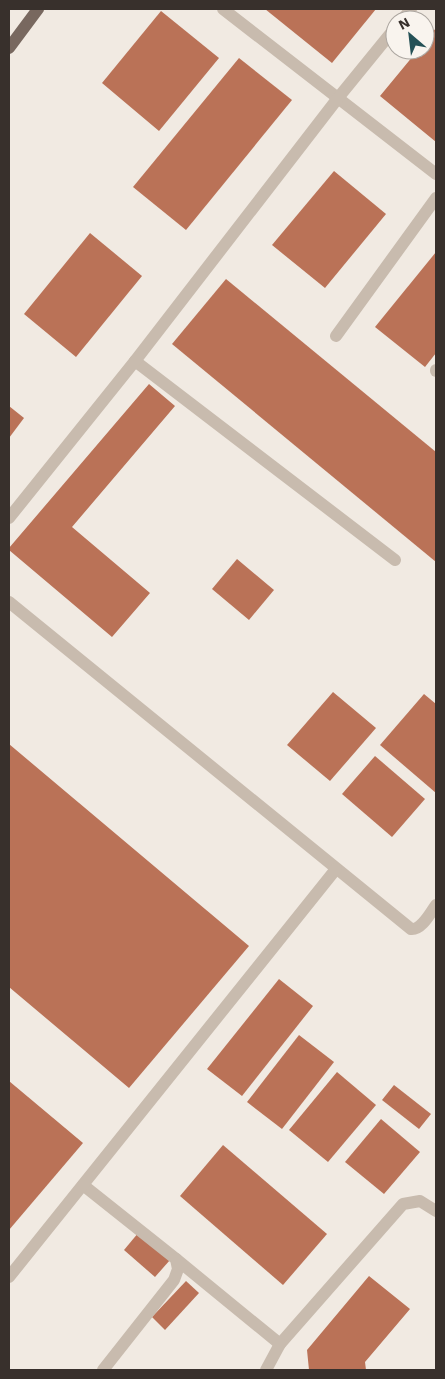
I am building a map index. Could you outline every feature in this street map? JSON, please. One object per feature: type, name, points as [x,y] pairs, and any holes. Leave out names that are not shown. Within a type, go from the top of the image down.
[{"type":"main road","points":[[9,48],[38,9]]},
{"type":"lane","points":[[223,9],[436,174]]},
{"type":"lane","points":[[9,518],[135,361],[338,98],[385,40]]},
{"type":"lane","points":[[336,336],[436,198]]},
{"type":"lane","points":[[135,361],[395,560]]},
{"type":"lane","points":[[9,602],[411,929],[414,930],[419,927],[436,905]]},
{"type":"lane","points":[[9,1278],[336,869]]},
{"type":"lane","points":[[83,1185],[280,1344]]},
{"type":"lane","points":[[266,1370],[280,1344],[403,1204],[420,1201],[436,1211]]},
{"type":"lane","points":[[103,1370],[174,1280],[178,1269],[176,1259]]},
{"type":"building","points":[[265,9],[376,9],[332,63]]},
{"type":"building","points":[[161,11],[219,58],[159,131],[102,83]]},
{"type":"building","points":[[436,28],[436,142],[380,96],[410,60],[435,60]]},
{"type":"building","points":[[239,58],[292,100],[186,230],[133,187]]},
{"type":"building","points":[[334,171],[386,214],[325,288],[272,245]]},
{"type":"building","points":[[90,233],[142,276],[76,357],[24,314]]},
{"type":"building","points":[[436,252],[436,353],[425,367],[375,327]]},
{"type":"building","points":[[226,279],[436,452],[436,562],[172,344]]},
{"type":"building","points":[[149,384],[175,406],[72,527],[150,593],[112,637],[9,550],[9,548]]},
{"type":"building","points":[[9,406],[24,418],[9,438]]},
{"type":"building","points":[[237,559],[274,590],[249,620],[212,589]]},
{"type":"building","points":[[333,692],[376,728],[330,781],[287,745]]},
{"type":"building","points":[[424,694],[436,704],[436,793],[380,745]]},
{"type":"building","points":[[9,744],[249,946],[129,1088],[9,987]]},
{"type":"building","points":[[375,756],[425,799],[392,837],[342,794]]},
{"type":"building","points":[[279,979],[313,1006],[242,1096],[207,1069]]},
{"type":"building","points":[[299,1035],[334,1062],[282,1129],[247,1102]]},
{"type":"building","points":[[337,1072],[376,1105],[328,1162],[289,1130]]},
{"type":"building","points":[[9,1081],[83,1143],[9,1230]]},
{"type":"building","points":[[394,1085],[431,1114],[419,1129],[382,1100]]},
{"type":"building","points":[[381,1119],[420,1152],[384,1194],[345,1162]]},
{"type":"building","points":[[223,1145],[327,1234],[283,1285],[180,1196]]},
{"type":"building","points":[[139,1232],[170,1260],[155,1277],[124,1250]]},
{"type":"building","points":[[369,1276],[410,1309],[365,1362],[366,1370],[309,1370],[307,1350]]},
{"type":"building","points":[[186,1281],[199,1293],[165,1330],[152,1317]]}]
